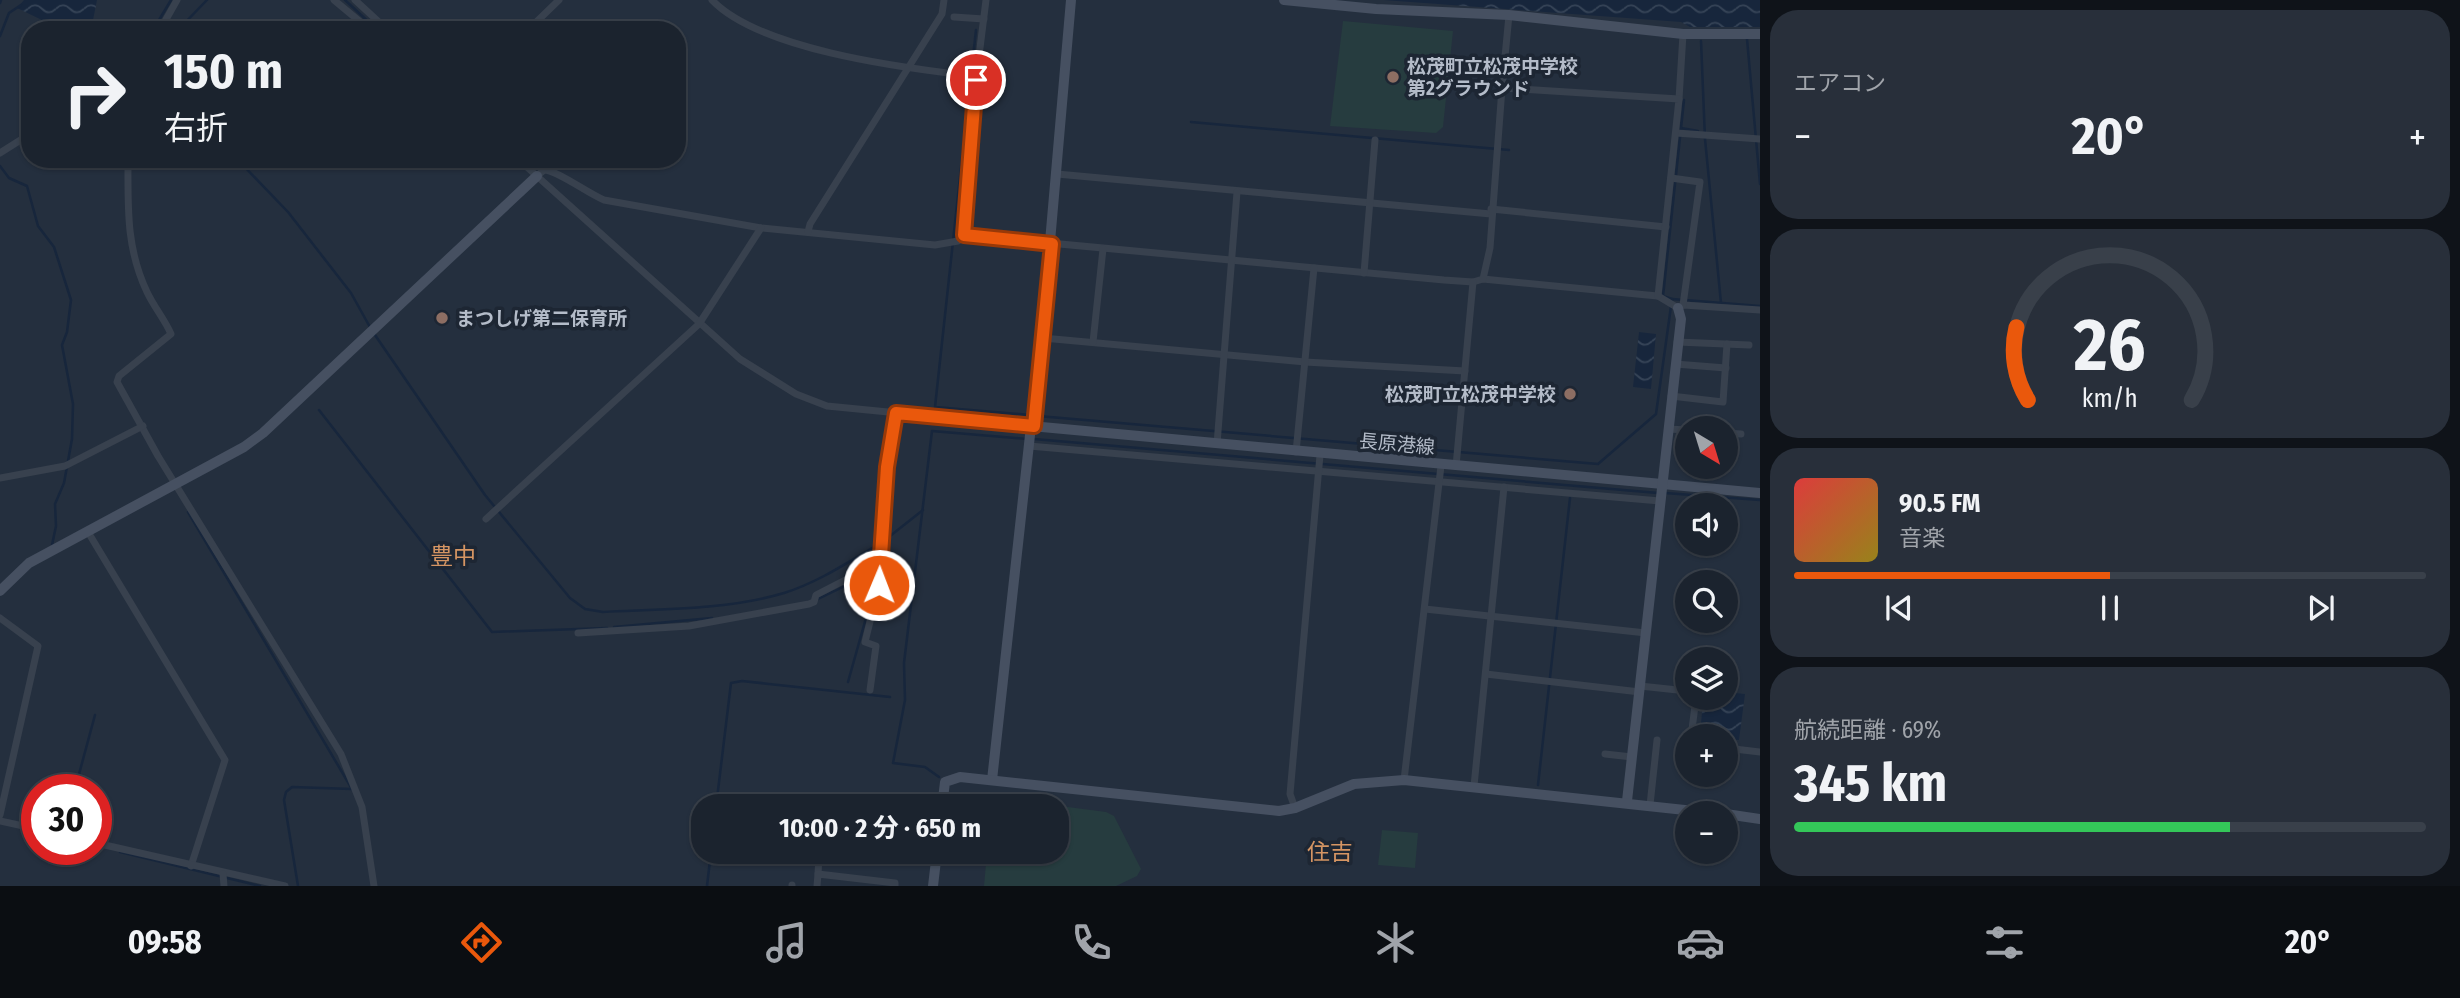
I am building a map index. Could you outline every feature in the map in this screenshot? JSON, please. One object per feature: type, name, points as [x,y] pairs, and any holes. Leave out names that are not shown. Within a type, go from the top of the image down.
[{"type":"street","points":[[165,21],[177,0]]},
{"type":"street","points":[[334,0],[361,21]]},
{"type":"street","points":[[355,0],[378,21]]},
{"type":"street","points":[[537,21],[559,0]]},
{"type":"street","points":[[712,0],[756,29],[842,57],[964,75],[976,80]]},
{"type":"street","points":[[808,232],[942,14],[944,0]]},
{"type":"street","points":[[0,591],[29,563],[244,447],[290,410],[544,170],[551,170],[580,190],[604,200],[761,228],[935,245],[958,241],[964,235],[976,80],[986,0]]},
{"type":"street","points":[[992,780],[1043,338],[1071,0]]},
{"type":"street","points":[[1284,0],[1376,9],[1509,15],[1683,34],[1760,34]]},
{"type":"street","points":[[1483,279],[1490,248],[1509,15]]},
{"type":"street","points":[[954,17],[984,19]]},
{"type":"street","points":[[1658,296],[1676,133],[1683,34]]},
{"type":"street","points":[[965,56],[979,56]]},
{"type":"street","points":[[1502,88],[1679,99]]},
{"type":"street","points":[[1676,133],[1760,139]]},
{"type":"street","points":[[0,153],[21,140]]},
{"type":"street","points":[[1364,273],[1375,140]]},
{"type":"street","points":[[128,168],[127,221],[131,252],[148,294],[172,334],[119,376],[117,382],[124,398],[349,771],[362,807],[374,886]]},
{"type":"street","points":[[528,168],[740,359],[796,394],[827,406],[1032,426]]},
{"type":"street","points":[[1057,174],[1369,204],[1666,227]]},
{"type":"street","points":[[1627,801],[1681,320],[1680,307],[1700,182],[1671,178]]},
{"type":"street","points":[[1217,444],[1237,192]]},
{"type":"street","points":[[486,519],[699,324],[761,228]]},
{"type":"street","points":[[964,235],[1364,273],[1473,282],[1483,279],[1658,296],[1680,307],[1760,310]]},
{"type":"street","points":[[1093,342],[1103,249]]},
{"type":"street","points":[[1296,452],[1314,268]]},
{"type":"street","points":[[1456,467],[1473,282]]},
{"type":"street","points":[[1043,338],[1305,362],[1465,371]]},
{"type":"street","points":[[1677,342],[1749,345]]},
{"type":"street","points":[[1671,396],[1723,402],[1727,344]]},
{"type":"street","points":[[1675,364],[1726,368]]},
{"type":"street","points":[[870,690],[876,646],[865,642],[879,585],[879,554],[896,413]]},
{"type":"street","points":[[2,478],[69,464],[143,426]]},
{"type":"street","name":"長原港線","points":[[1032,426],[1456,467],[1661,493],[1744,496],[1760,493]]},
{"type":"street","points":[[1667,429],[1675,429]]},
{"type":"street","points":[[1029,446],[1504,486],[1661,493]]},
{"type":"street","points":[[1295,808],[1290,794],[1320,455]]},
{"type":"street","points":[[1404,780],[1441,466]]},
{"type":"street","points":[[1474,786],[1504,486]]},
{"type":"street","points":[[88,532],[225,760],[191,866]]},
{"type":"street","points":[[578,633],[689,626],[809,604],[814,602],[816,595],[851,577],[879,585]]},
{"type":"street","points":[[1425,609],[1646,633]]},
{"type":"street","points":[[0,618],[38,646],[0,814]]},
{"type":"street","points":[[1486,674],[1675,690]]},
{"type":"street","points":[[1650,805],[1657,740]]},
{"type":"street","points":[[1738,749],[1760,752]]},
{"type":"street","points":[[1605,754],[1632,757]]},
{"type":"street","points":[[944,794],[945,782],[952,778],[992,780],[1279,811],[1295,808],[1354,783],[1404,780],[1675,808]]},
{"type":"street","points":[[1738,816],[1760,819]]},
{"type":"street","points":[[0,821],[21,826]]},
{"type":"street","points":[[112,847],[285,886]]},
{"type":"street","points":[[817,886],[819,864]]},
{"type":"street","points":[[933,886],[936,864]]},
{"type":"street","points":[[223,874],[224,886]]},
{"type":"street","points":[[818,874],[895,883],[895,886]]},
{"type":"green space","name":"松茂町立松茂中学校 第2グラウンド","points":[[1343,21],[1453,31],[1443,127],[1436,133],[1330,126]]},
{"type":"green space","points":[[1069,807],[1106,812],[1114,816],[1141,869],[1137,876],[1116,886],[984,886],[986,864],[1069,864]]},
{"type":"green space","points":[[1382,830],[1418,833],[1415,868],[1378,865]]},
{"type":"water","points":[[24,0],[97,0],[93,21],[44,21],[17,8]]},
{"type":"water","points":[[1383,0],[1760,0],[1760,27],[1690,27],[1681,22]]},
{"type":"water","points":[[1639,332],[1656,334],[1651,389],[1633,387]]},
{"type":"water","points":[[1738,693],[1745,694],[1739,740],[1738,724],[1701,724],[1702,710],[1738,710]]},
{"type":"waterway","points":[[158,21],[171,0]]},
{"type":"waterway","points":[[187,21],[207,0]]},
{"type":"waterway","points":[[345,0],[368,21]]},
{"type":"waterway","points":[[0,36],[9,13],[21,5]]},
{"type":"waterway","points":[[976,30],[935,407],[1031,415]]},
{"type":"waterway","points":[[1747,39],[1760,184]]},
{"type":"waterway","points":[[1701,41],[1705,139],[1721,303]]},
{"type":"waterway","points":[[1038,416],[1598,464],[1656,414],[1672,299],[1663,296],[1684,100]]},
{"type":"waterway","points":[[1191,122],[1509,150]]},
{"type":"waterway","points":[[1681,128],[1698,131]]},
{"type":"waterway","points":[[0,166],[9,178],[27,186],[38,226],[54,247],[71,300],[67,332],[62,345],[73,404],[72,439],[64,483],[55,504],[56,526],[52,545]]},
{"type":"waterway","points":[[246,168],[288,212],[351,293],[371,329]]},
{"type":"waterway","points":[[1672,299],[1760,306]]},
{"type":"waterway","points":[[375,335],[485,495],[570,598],[585,609],[603,612],[671,609],[762,599],[809,583],[879,544]]},
{"type":"waterway","points":[[319,410],[492,632],[607,628]]},
{"type":"waterway","points":[[939,777],[925,767],[893,763],[905,700],[904,663],[932,431],[1027,439]]},
{"type":"waterway","points":[[1034,439],[1658,493]]},
{"type":"waterway","points":[[1665,493],[1760,500]]},
{"type":"waterway","points":[[1538,785],[1570,498]]},
{"type":"waterway","points":[[885,540],[923,510]]},
{"type":"waterway","points":[[188,512],[352,789],[292,787],[286,792],[284,800],[298,886]]},
{"type":"waterway","points":[[818,599],[851,583],[873,593],[848,682]]},
{"type":"waterway","points":[[614,627],[712,618]]},
{"type":"waterway","points":[[718,794],[731,683],[742,681],[890,697]]},
{"type":"waterway","points":[[79,774],[95,715]]},
{"type":"waterway","points":[[120,852],[260,886]]},
{"type":"waterway","points":[[707,886],[710,864]]},
{"type":"place","name":"松茂町立松茂中学校 第2グラウンド","points":[[1393,77]]},
{"type":"place","name":"まつしげ第二保育所","points":[[442,318]]},
{"type":"place","name":"松茂町立松茂中学校","points":[[1570,394]]},
{"type":"district","name":"豊中","points":[[453,556]]},
{"type":"district","name":"住吉","points":[[1330,852]]},
{"type":"route","points":[[879,585],[887,467],[896,413],[1034,426],[1052,244],[964,235],[976,80]]}]
